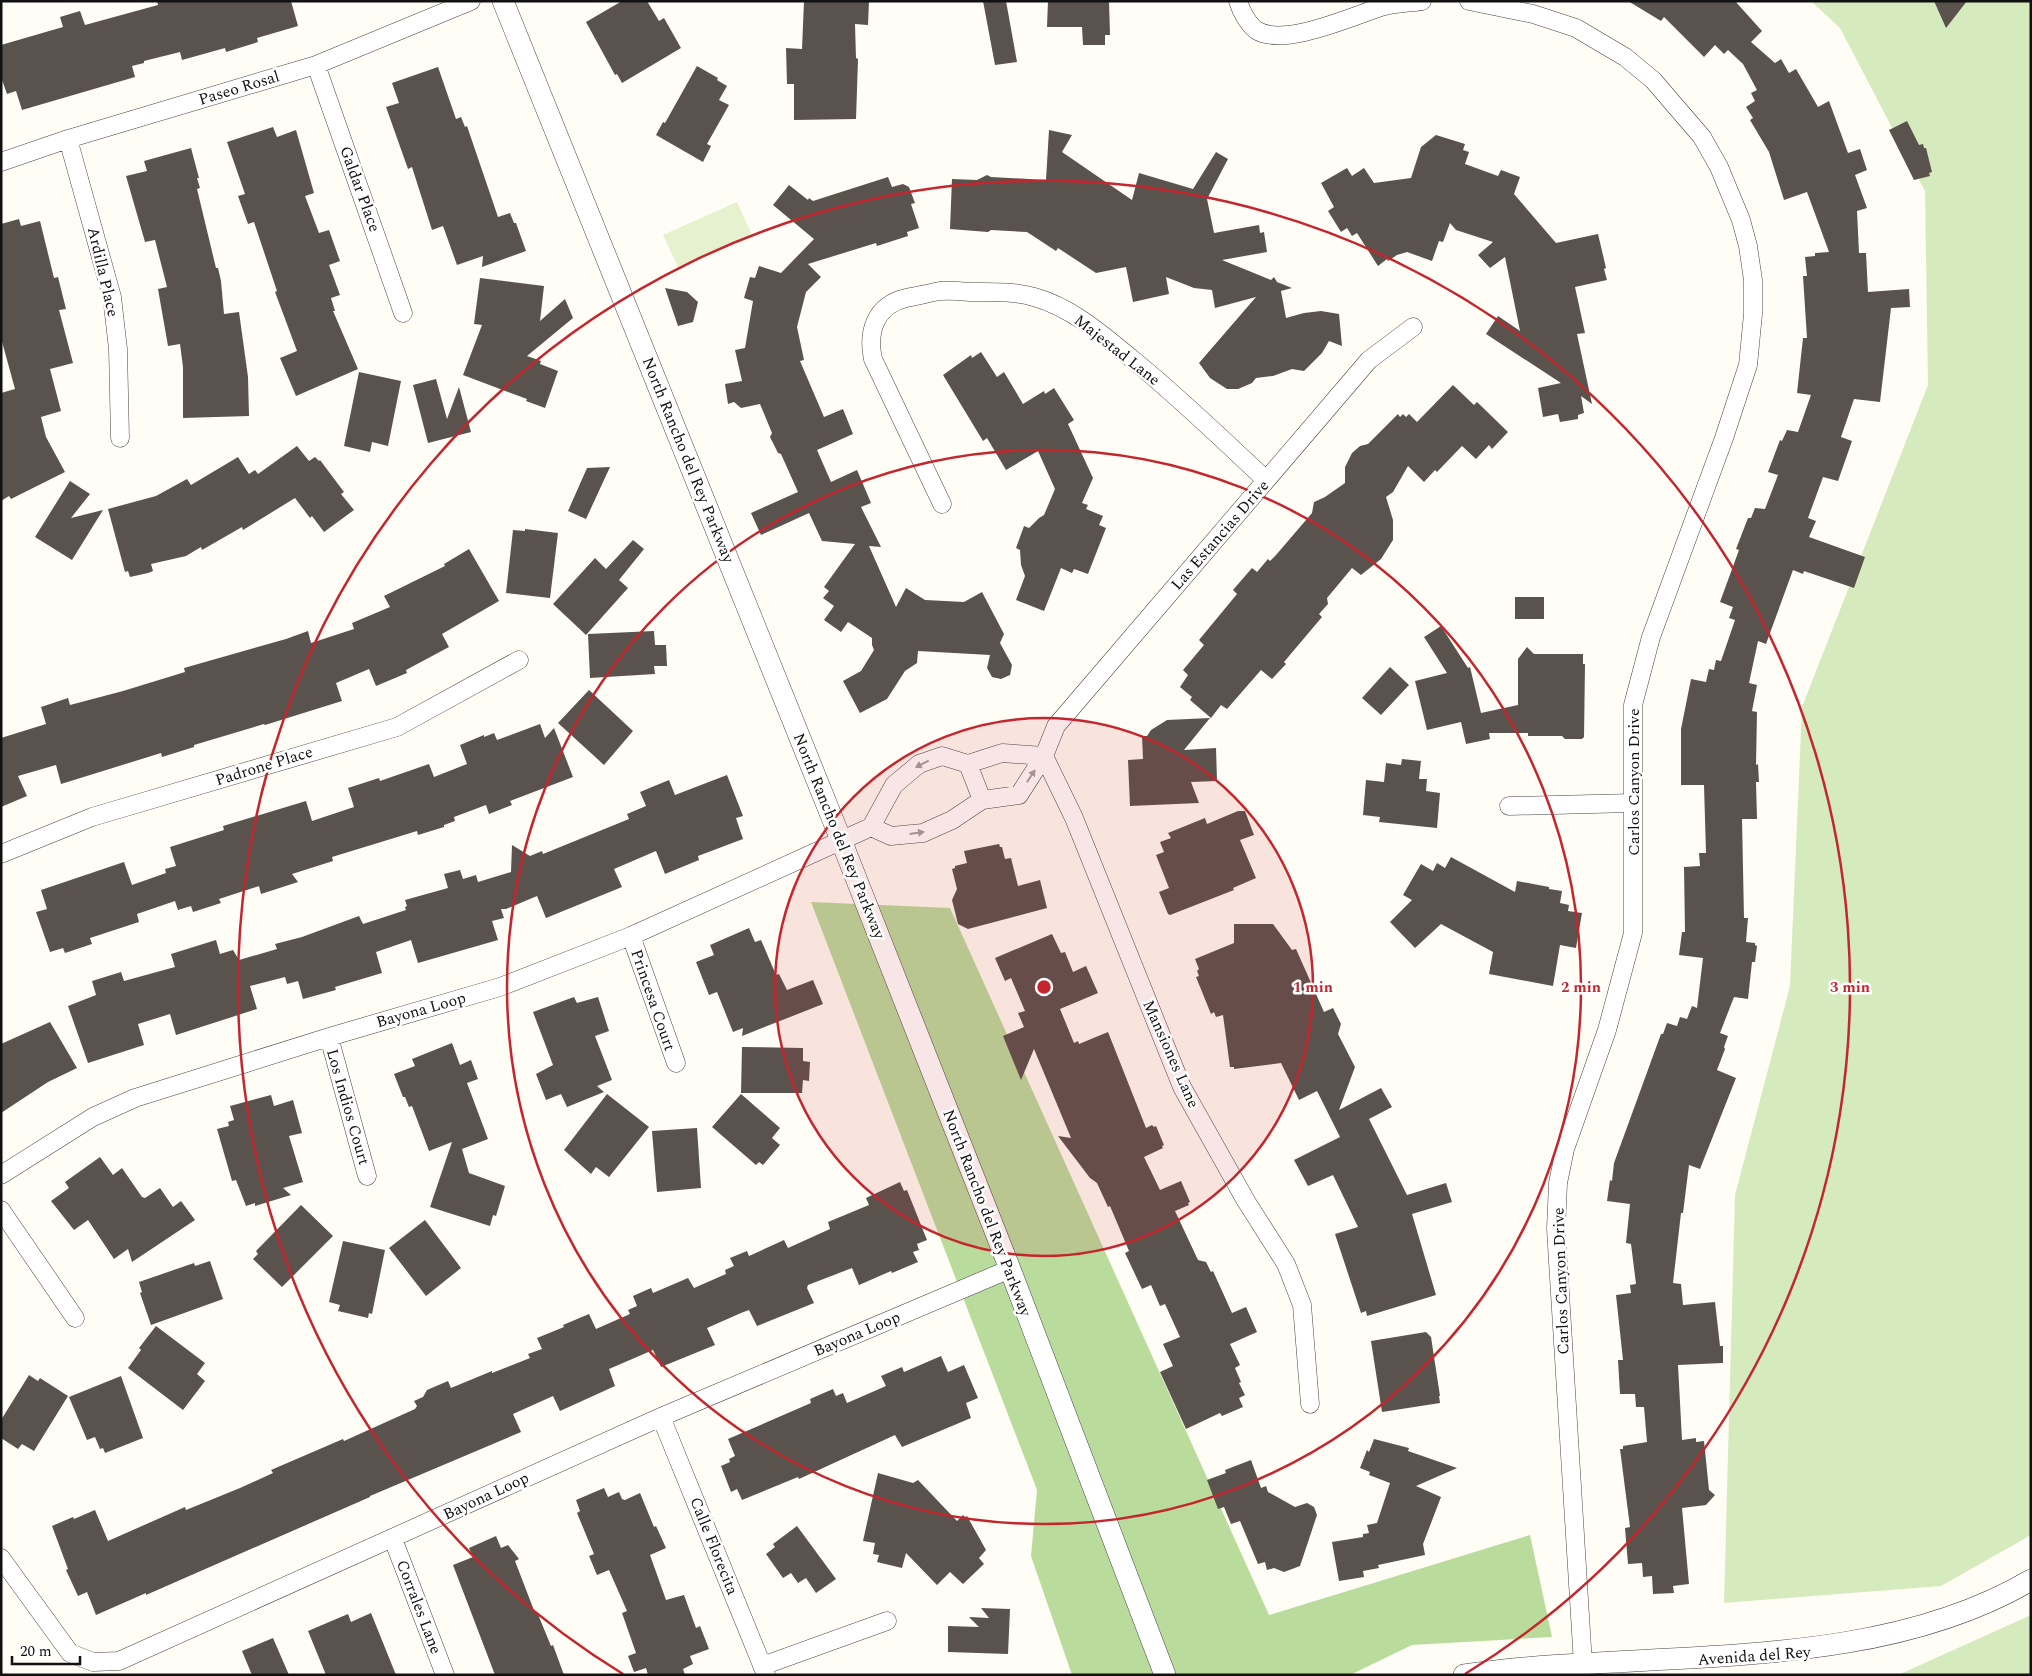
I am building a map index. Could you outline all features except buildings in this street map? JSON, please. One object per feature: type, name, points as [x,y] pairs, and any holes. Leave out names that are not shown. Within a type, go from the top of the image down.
[{"type":"street","name":"Paseo Rosal","points":[[1,162],[316,65],[471,1]]},
{"type":"street","name":"North Rancho del Rey Parkway","points":[[503,1],[841,840],[1010,1270],[1164,1675]]},
{"type":"street","points":[[1238,1],[1241,11],[1256,30],[1281,36],[1324,27],[1384,6],[1422,1]]},
{"type":"street","name":"Carlos Canyon Drive","points":[[1469,1],[1533,14],[1576,28],[1625,57],[1662,89],[1702,137],[1719,167],[1732,195],[1748,246],[1753,280],[1753,314],[1748,365],[1724,438],[1651,637],[1633,705],[1633,932],[1607,1030],[1565,1149],[1558,1183],[1556,1230],[1583,1664]]},
{"type":"street","name":"Galdar Place","points":[[316,65],[404,313]]},
{"type":"street","name":"Ardilla Place","points":[[68,140],[112,298],[118,349],[120,438]]},
{"type":"street","name":"Majestad Lane","points":[[942,504],[873,359],[870,348],[870,336],[874,325],[887,307],[896,301],[942,291],[1016,293],[1050,302],[1065,310],[1101,334],[1161,383],[1266,480]]},
{"type":"street","name":"Las Estancias Drive","points":[[870,827],[891,836],[923,833],[952,820],[982,800],[1019,795],[1044,756],[1056,726],[1369,360],[1412,327]]},
{"type":"street","name":"Padrone Place","points":[[1,854],[92,817],[397,727],[519,660]]},
{"type":"street","points":[[841,840],[870,827],[894,785],[919,764],[942,756],[968,764],[1002,753],[1044,756]]},
{"type":"street","name":"Mansiones Lane","points":[[1044,756],[1074,818],[1182,1087],[1246,1201],[1286,1264],[1302,1305],[1310,1404]]},
{"type":"street","points":[[968,764],[982,800]]},
{"type":"street","points":[[1509,806],[1632,803]]},
{"type":"street","name":"Bayona Loop","points":[[1,1175],[93,1117],[135,1098],[328,1037],[500,987],[631,936],[841,840]]},
{"type":"street","name":"Princesa Court","points":[[631,936],[676,1063]]},
{"type":"street","name":"Los Indios Court","points":[[328,1037],[367,1176]]},
{"type":"street","points":[[1,1210],[75,1318]]},
{"type":"street","name":"Bayona Loop","points":[[1,1558],[70,1653],[93,1662],[119,1661],[662,1417],[1010,1270]]},
{"type":"street","name":"Calle Florecita","points":[[662,1417],[764,1671]]},
{"type":"street","name":"Corrales Lane","points":[[393,1539],[444,1675]]},
{"type":"street","name":"Avenida del Rey","points":[[1464,1675],[1583,1664],[1734,1659],[1813,1652],[1862,1645],[1899,1637],[1936,1625],[1985,1605],[2031,1580]]},
{"type":"street","points":[[764,1671],[887,1621]]},
{"type":"green space","points":[[1811,1],[2031,1],[2031,1535],[1941,1586],[1724,1603],[1735,1195],[1790,986],[1802,707],[1928,385],[1925,191],[1840,28]]},
{"type":"green space","points":[[737,202],[752,235],[679,269],[663,235]]},
{"type":"green space","points":[[811,902],[950,908],[1269,1615],[1530,1535],[1552,1637],[1412,1645],[1350,1675],[1072,1675],[1031,1556],[1037,1490]]},
{"type":"green space","points":[[2031,1615],[2031,1675],[1898,1675]]}]
